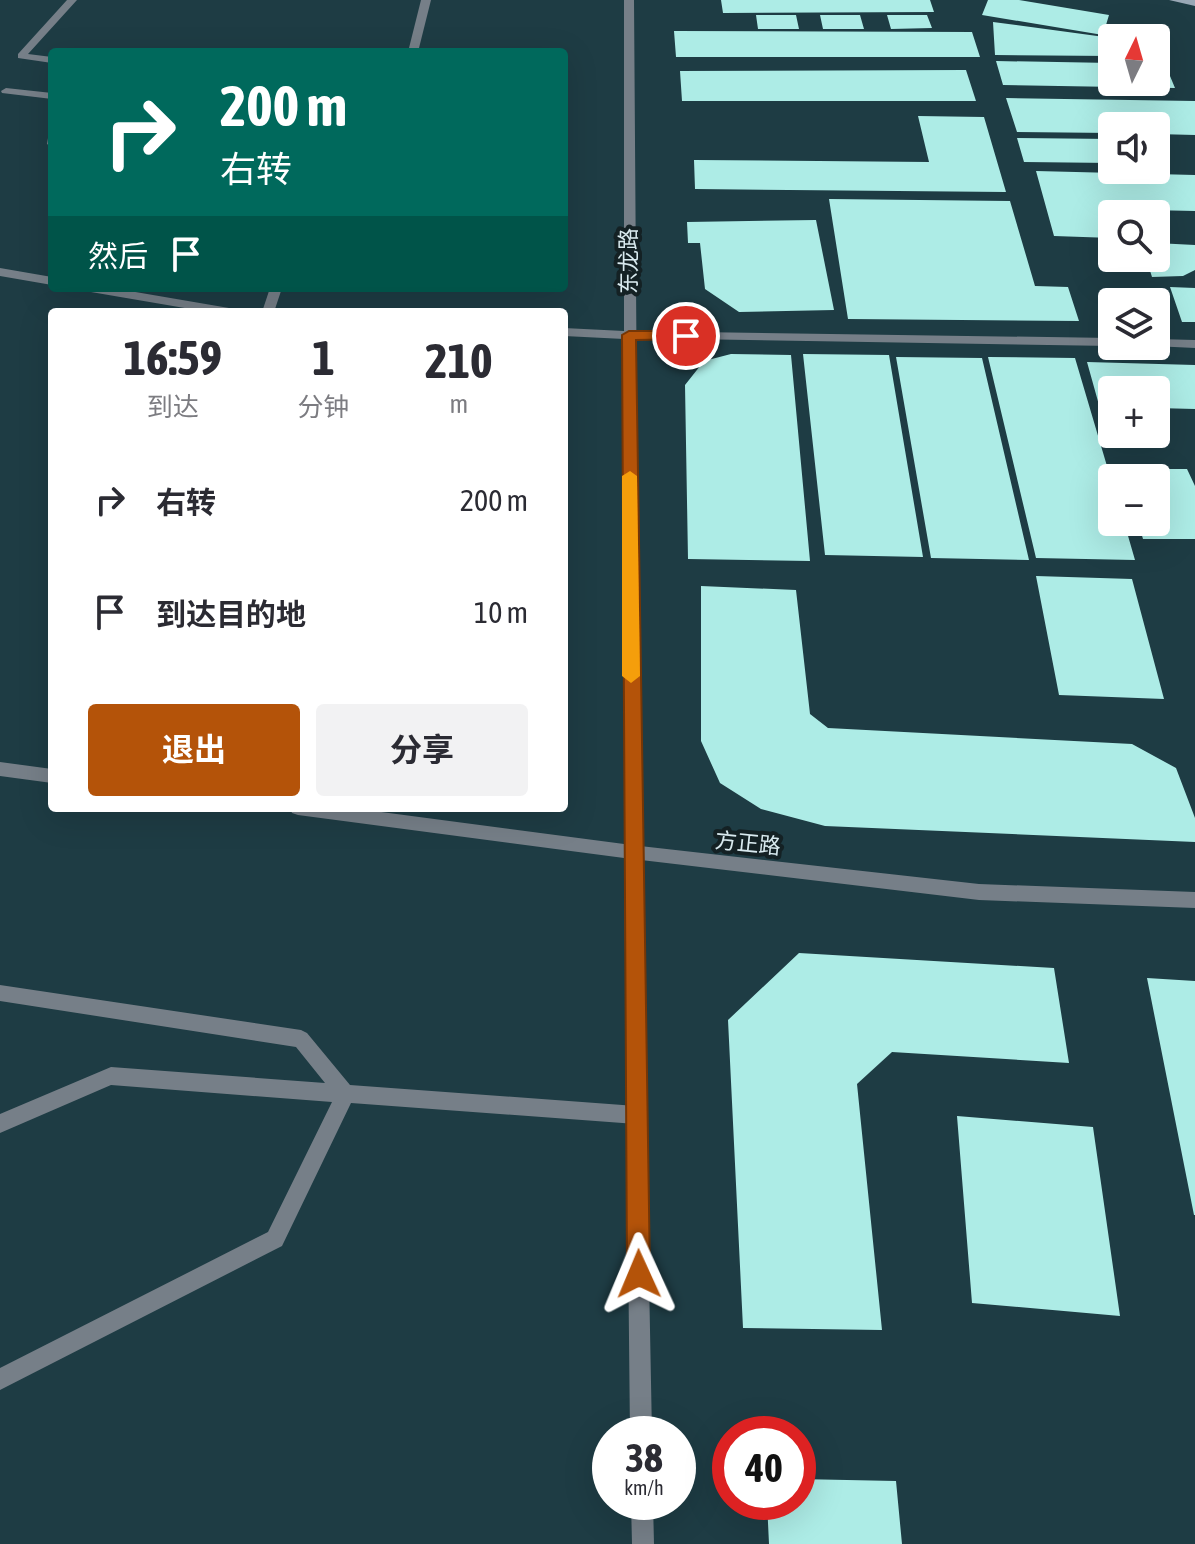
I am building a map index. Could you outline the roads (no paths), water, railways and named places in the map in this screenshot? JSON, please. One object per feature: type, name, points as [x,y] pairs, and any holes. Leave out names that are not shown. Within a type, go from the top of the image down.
[{"type":"main road","points":[[1174,0],[1195,3]]},
{"type":"street","points":[[48,59],[21,56],[72,0]]},
{"type":"street","points":[[414,48],[426,0]]},
{"type":"street","name":"东龙路","points":[[629,0],[632,852],[641,1416]]},
{"type":"street","points":[[6,91],[48,96]]},
{"type":"street","points":[[0,272],[48,280]]},
{"type":"street","points":[[114,292],[206,308]]},
{"type":"street","points":[[568,332],[1098,342]]},
{"type":"street","points":[[1170,343],[1195,344]]},
{"type":"street","points":[[0,769],[48,775]]},
{"type":"street","name":"方正路","points":[[328,812],[632,852],[979,892],[1195,900]]},
{"type":"street","points":[[0,993],[301,1039],[346,1094]]},
{"type":"street","points":[[0,1124],[111,1076],[636,1115]]},
{"type":"street","points":[[0,1379],[275,1239],[346,1094]]},
{"type":"street","points":[[642,1520],[643,1544]]}]
